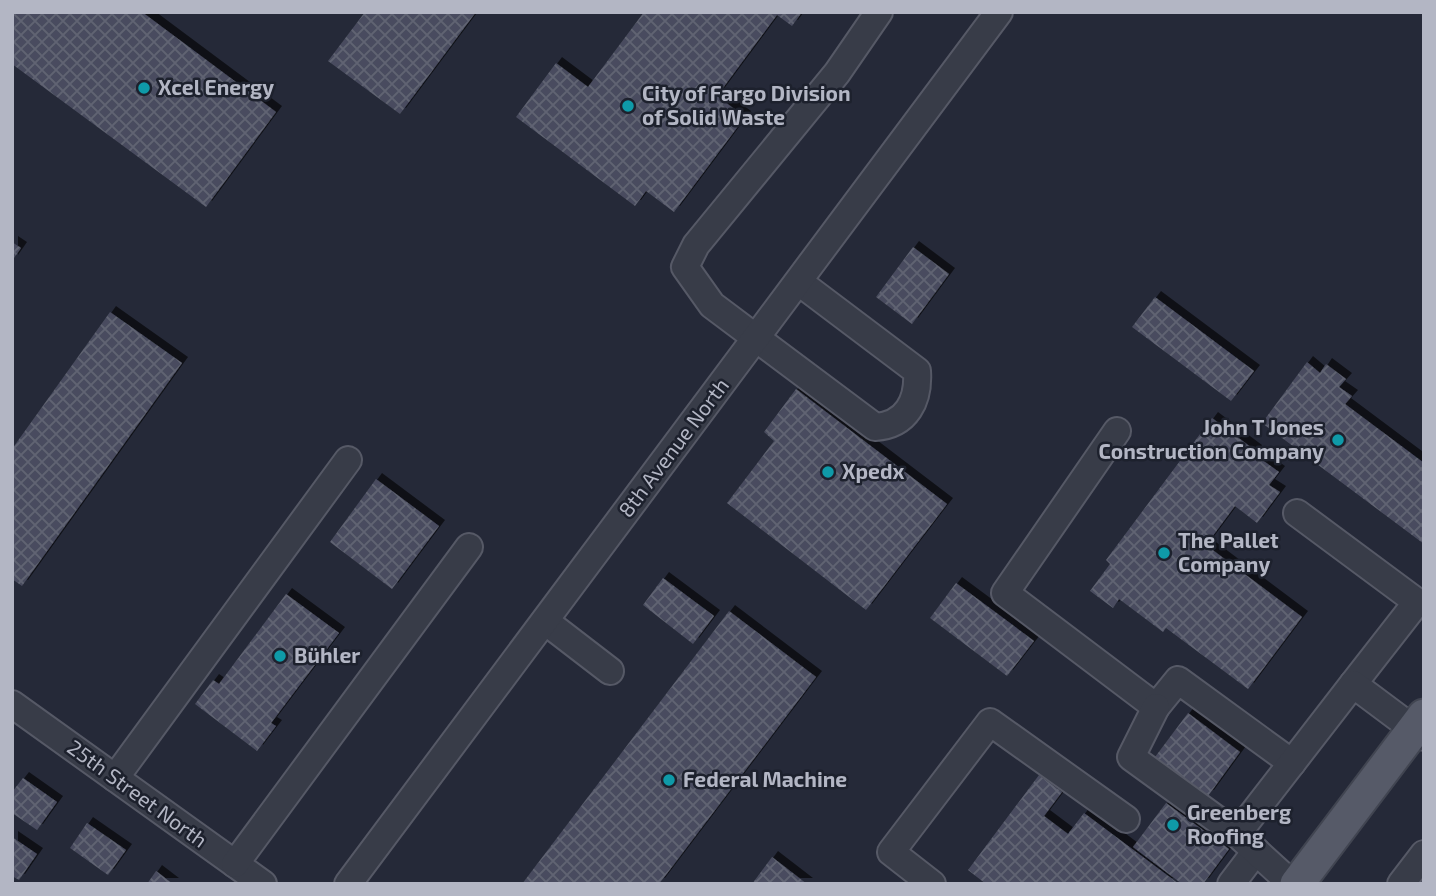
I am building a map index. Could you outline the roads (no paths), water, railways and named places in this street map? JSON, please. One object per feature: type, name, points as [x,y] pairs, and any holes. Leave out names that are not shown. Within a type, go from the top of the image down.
[{"type":"main road","points":[[1294,884],[1420,728]]},
{"type":"street","points":[[799,282],[917,371],[918,390],[908,412],[888,426],[875,427],[712,305],[685,267],[696,245],[837,73],[879,12]]},
{"type":"street","name":"8th Avenue North","points":[[348,884],[799,282],[988,17]]},
{"type":"street","points":[[1117,431],[1005,593],[1156,707]]},
{"type":"street","points":[[115,778],[348,460]]},
{"type":"street","points":[[1231,884],[1246,842],[1292,763],[1417,602],[1297,513]]},
{"type":"street","points":[[234,864],[469,547]]},
{"type":"street","points":[[545,621],[610,671]]},
{"type":"street","points":[[1292,763],[1178,680],[1156,707],[1131,757],[1246,842],[1294,884]]},
{"type":"street","points":[[1353,684],[1420,728]]},
{"type":"street","name":"25th Street North","points":[[12,704],[263,884]]},
{"type":"street","points":[[932,884],[891,852],[990,722],[1126,819]]},
{"type":"place","name":"Xcel Energy","points":[[144,88]]},
{"type":"place","name":"City of Fargo Division of Solid Waste","points":[[628,106]]},
{"type":"place","name":"John T Jones Construction Company","points":[[1338,440]]},
{"type":"place","name":"Xpedx","points":[[828,472]]},
{"type":"place","name":"The Pallet Company","points":[[1164,553]]},
{"type":"place","name":"Bühler","points":[[280,656]]},
{"type":"place","name":"Federal Machine","points":[[669,780]]},
{"type":"place","name":"Greenberg Roofing","points":[[1173,825]]}]
